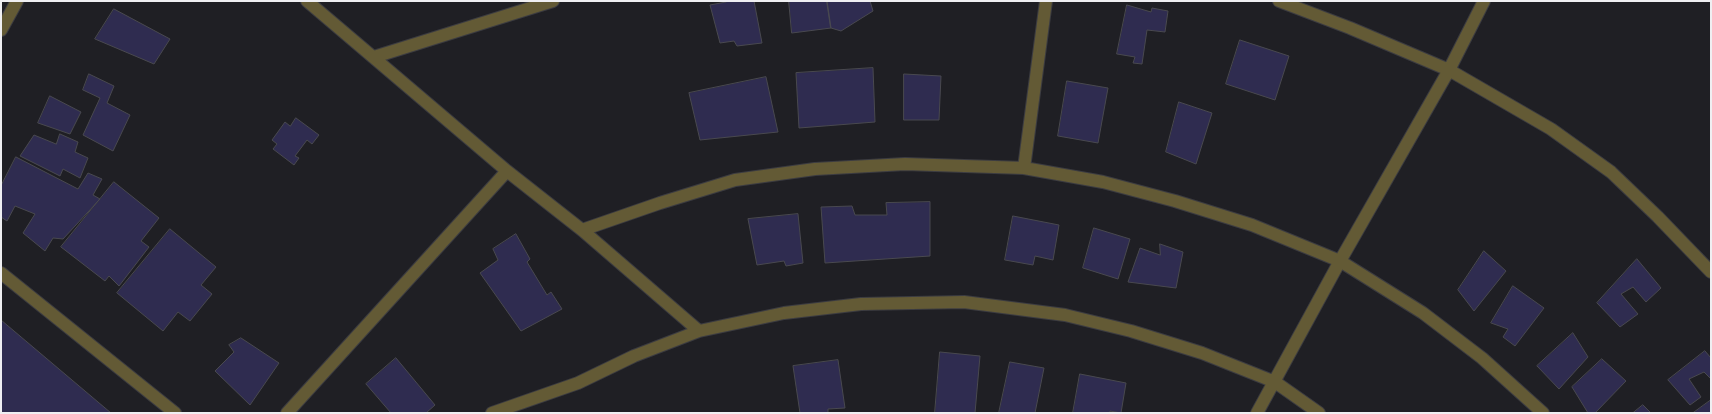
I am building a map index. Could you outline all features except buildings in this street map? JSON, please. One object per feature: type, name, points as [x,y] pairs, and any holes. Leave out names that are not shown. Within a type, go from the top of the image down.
[{"type":"street","points":[[1,30],[17,1]]},
{"type":"street","points":[[307,1],[507,171],[582,230],[699,331]]},
{"type":"street","points":[[374,57],[553,1]]},
{"type":"street","points":[[1024,168],[1046,1]]},
{"type":"street","points":[[1279,1],[1350,28],[1449,70],[1551,129],[1611,172],[1658,217],[1711,272]]},
{"type":"street","points":[[1258,413],[1340,261],[1449,70],[1484,1]]},
{"type":"street","points":[[582,230],[660,202],[735,180],[807,170],[905,164],[1024,168],[1103,182],[1175,201],[1252,225],[1340,261],[1423,313],[1482,358],[1543,413]]},
{"type":"street","points":[[287,413],[507,171]]},
{"type":"street","points":[[1,273],[175,413]]},
{"type":"street","points":[[492,413],[578,383],[634,356],[699,331],[784,313],[861,304],[964,302],[1065,315],[1131,330],[1202,353],[1275,382],[1320,413]]}]
